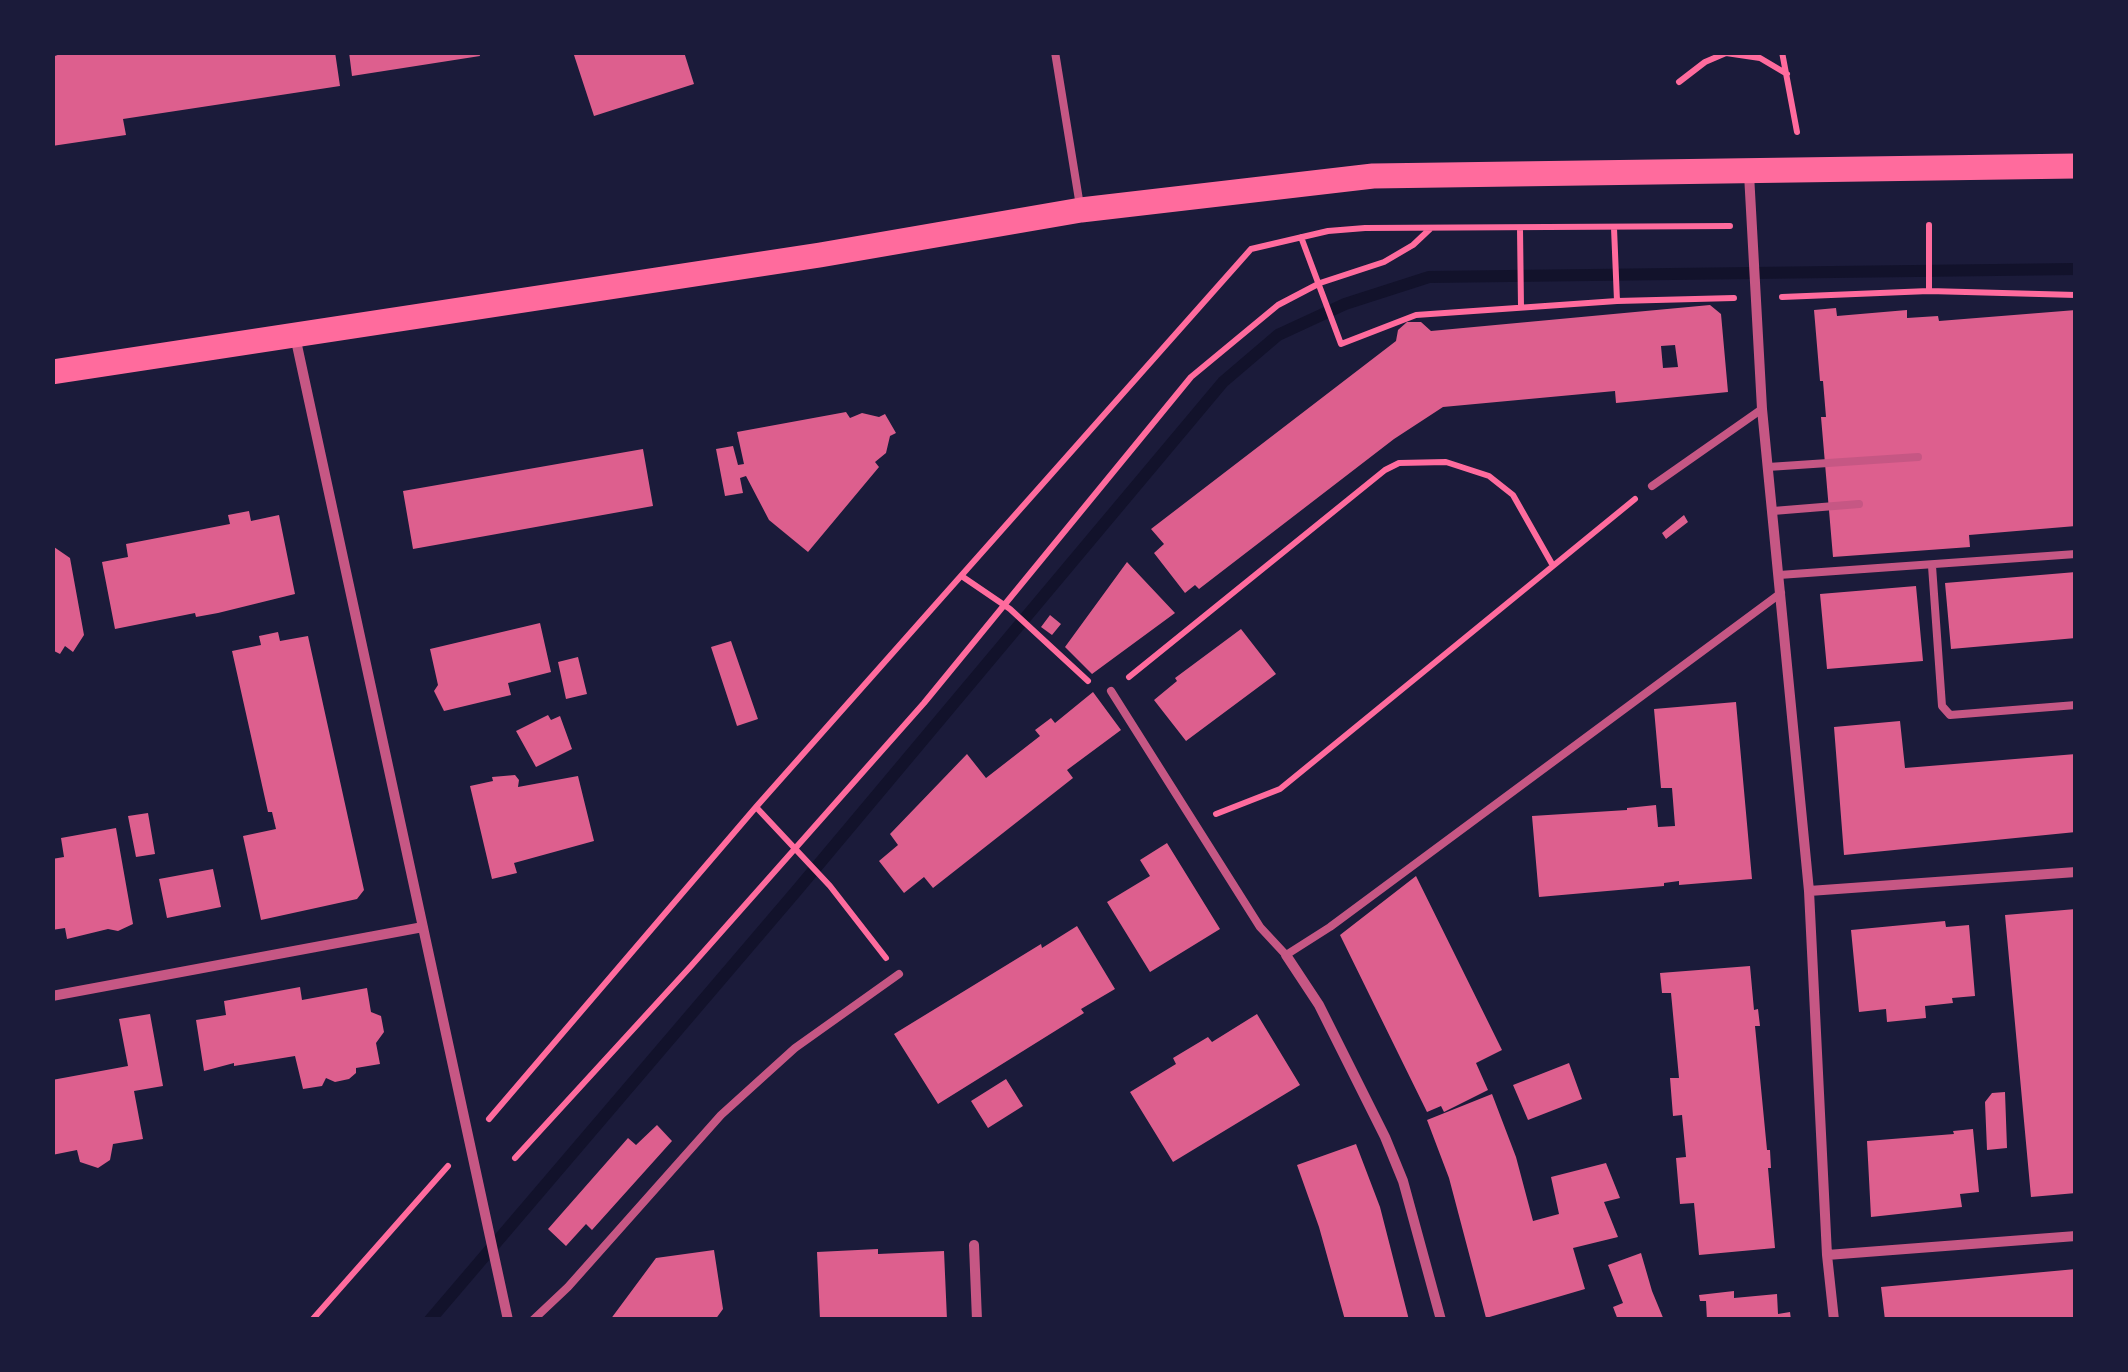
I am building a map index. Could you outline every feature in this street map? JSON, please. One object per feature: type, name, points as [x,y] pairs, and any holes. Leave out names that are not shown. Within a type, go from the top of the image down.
[{"type":"main road","points":[[52,372],[820,255],[1081,210],[1373,176],[1685,169],[2071,169]]},
{"type":"street","points":[[1748,172],[1762,409],[1808,891],[1827,1256],[1834,1320]]},
{"type":"street","points":[[294,335],[508,1320]]},
{"type":"street","points":[[1808,891],[2076,872]]},
{"type":"street","points":[[52,996],[422,927]]},
{"type":"street","points":[[1286,954],[1319,1006],[1385,1136],[1403,1181],[1442,1320]]},
{"type":"street","points":[[1827,1256],[2076,1236]]},
{"type":"street","points":[[974,1245],[976,1320]]},
{"type":"lane","points":[[1055,52],[1081,210]]},
{"type":"lane","points":[[1652,486],[1762,409]]},
{"type":"lane","points":[[1768,466],[1918,456]]},
{"type":"lane","points":[[1773,511],[1859,504]]},
{"type":"lane","points":[[1779,576],[2076,554]]},
{"type":"lane","points":[[1932,566],[1942,706],[1950,715],[2076,705]]},
{"type":"lane","points":[[1111,691],[1260,926],[1286,954],[1330,928],[1782,593]]},
{"type":"lane","points":[[532,1320],[568,1288],[721,1115],[795,1048],[899,974]]},
{"type":"path","points":[[1782,52],[1797,132]]},
{"type":"path","points":[[1679,82],[1705,62],[1726,54],[1760,58],[1786,74]]},
{"type":"path","points":[[1928,224],[1929,291]]},
{"type":"path","points":[[312,1320],[756,807],[1251,249],[1365,228],[1752,226]]},
{"type":"path","points":[[515,1158],[798,853],[1007,606],[1191,377],[1278,305],[1384,262],[1413,246],[1430,228]]},
{"type":"path","points":[[1614,228],[1616,301]]},
{"type":"path","points":[[1520,229],[1521,308]]},
{"type":"path","points":[[1302,237],[1341,344],[1416,316],[1616,301],[1929,291],[2076,295]]},
{"type":"path","points":[[963,577],[1007,606],[1089,682],[1111,691],[1385,470],[1400,464],[1446,462],[1489,476],[1513,495],[1552,564]]},
{"type":"path","points":[[1196,822],[1280,789],[1652,486]]},
{"type":"path","points":[[756,807],[830,886],[899,974]]},
{"type":"building","points":[[66,52],[335,52],[340,86],[123,119],[126,135],[52,146],[52,57]]},
{"type":"building","points":[[349,52],[479,52],[480,56],[352,76]]},
{"type":"building","points":[[573,52],[684,52],[694,84],[594,116]]},
{"type":"building","points":[[1710,305],[1721,314],[1728,392],[1616,403],[1615,391],[1443,407],[1394,439],[1199,589],[1195,585],[1185,593],[1154,553],[1164,544],[1151,529],[1396,341],[1398,330],[1407,322],[1421,322],[1431,331]],"holes":[[[1675,345],[1678,367],[1663,368],[1661,346]]]},
{"type":"building","points":[[1836,308],[1837,316],[1907,310],[1907,318],[1938,316],[1939,321],[2076,310],[2076,526],[1969,535],[1970,547],[1833,557],[1821,417],[1826,417],[1814,310]]},
{"type":"building","points":[[846,412],[850,418],[862,413],[879,417],[885,414],[896,433],[890,436],[886,453],[875,462],[879,467],[808,552],[769,520],[746,476],[740,478],[743,493],[725,496],[716,449],[733,446],[738,465],[744,464],[737,432]]},
{"type":"building","points":[[643,449],[653,506],[413,549],[403,491]]},
{"type":"building","points":[[249,511],[251,521],[279,515],[295,594],[218,613],[196,617],[195,613],[115,629],[102,562],[128,557],[126,544],[230,524],[228,515]]},
{"type":"building","points":[[1684,515],[1688,522],[1666,539],[1662,533]]},
{"type":"building","points":[[54,547],[70,558],[84,635],[73,652],[65,646],[60,654],[52,650]]},
{"type":"building","points":[[1127,562],[1175,613],[1092,674],[1065,647]]},
{"type":"building","points":[[2076,572],[2076,638],[1951,649],[1945,583]]},
{"type":"building","points":[[1916,586],[1923,661],[1827,669],[1820,594]]},
{"type":"building","points":[[1050,615],[1061,624],[1052,635],[1041,627]]},
{"type":"building","points":[[540,623],[551,672],[508,683],[511,695],[444,711],[434,691],[438,685],[430,649]]},
{"type":"building","points":[[1241,629],[1276,674],[1186,741],[1154,700],[1177,681],[1175,678]]},
{"type":"building","points":[[278,632],[280,641],[308,636],[364,890],[357,899],[261,920],[243,836],[276,829],[272,812],[268,812],[232,651],[261,645],[259,636]]},
{"type":"building","points":[[731,641],[758,719],[737,726],[711,647]]},
{"type":"building","points":[[578,657],[587,694],[566,699],[558,662]]},
{"type":"building","points":[[1093,692],[1121,730],[1067,770],[1073,778],[933,888],[924,877],[904,893],[879,861],[898,845],[890,834],[967,754],[986,778],[1040,736],[1035,730],[1051,718],[1055,723]]},
{"type":"building","points":[[1736,702],[1752,879],[1679,885],[1679,881],[1664,886],[1539,897],[1532,816],[1656,805],[1658,827],[1675,826],[1672,788],[1661,788],[1654,709]]},
{"type":"building","points":[[548,715],[551,720],[560,716],[572,749],[536,767],[516,731]]},
{"type":"building","points":[[1900,721],[1905,768],[2076,754],[2076,832],[1844,855],[1834,727]]},
{"type":"building","points":[[515,775],[518,787],[578,776],[594,841],[514,863],[517,873],[492,879],[470,786],[493,781],[492,777]]},
{"type":"building","points":[[148,813],[155,854],[136,857],[128,816]]},
{"type":"building","points":[[116,828],[133,924],[118,931],[108,929],[67,939],[65,928],[52,930],[52,859],[64,857],[61,838]]},
{"type":"building","points":[[1167,843],[1220,929],[1150,972],[1107,902],[1150,876],[1140,860]]},
{"type":"building","points":[[213,869],[221,907],[167,918],[159,879]]},
{"type":"building","points":[[1416,876],[1502,1050],[1476,1063],[1488,1090],[1444,1112],[1441,1106],[1427,1112],[1340,935]]},
{"type":"building","points":[[2076,909],[2076,1193],[2031,1197],[2005,915]]},
{"type":"building","points":[[1945,921],[1946,927],[1969,925],[1975,996],[1925,1006],[1926,1018],[1887,1022],[1886,1009],[1859,1012],[1851,930]]},
{"type":"building","points":[[1077,926],[1115,989],[1081,1009],[1084,1013],[938,1104],[894,1034]]},
{"type":"building","points":[[1750,966],[1754,1010],[1758,1009],[1760,1026],[1755,1026],[1770,1150],[1775,1248],[1699,1255],[1694,1203],[1680,1204],[1676,1158],[1686,1157],[1682,1115],[1673,1116],[1670,1078],[1679,1078],[1671,993],[1662,993],[1660,973]]},
{"type":"building","points":[[300,987],[302,1000],[367,988],[371,1012],[381,1016],[384,1032],[376,1043],[380,1064],[356,1068],[349,1079],[335,1082],[326,1078],[322,1086],[303,1089],[295,1056],[234,1063],[204,1071],[196,1020],[226,1015],[224,1001]]},
{"type":"building","points":[[150,1014],[163,1086],[134,1091],[143,1139],[113,1144],[110,1160],[98,1168],[80,1162],[77,1150],[52,1155],[52,1080],[128,1066],[119,1019]]},
{"type":"building","points":[[1257,1014],[1300,1085],[1173,1162],[1130,1092],[1176,1064],[1173,1058],[1208,1037],[1212,1042]]},
{"type":"building","points":[[1569,1063],[1582,1099],[1528,1120],[1513,1085]]},
{"type":"building","points":[[1006,1079],[1023,1106],[988,1128],[971,1101]]},
{"type":"building","points":[[2005,1092],[2007,1148],[1987,1150],[1985,1102],[1992,1093]]},
{"type":"building","points":[[1492,1094],[1516,1157],[1533,1221],[1559,1214],[1551,1177],[1606,1163],[1620,1198],[1604,1202],[1618,1237],[1573,1248],[1585,1289],[1486,1318],[1449,1178],[1427,1120]]},
{"type":"building","points":[[657,1125],[672,1141],[592,1230],[586,1224],[566,1246],[548,1229],[628,1138],[636,1145]]},
{"type":"building","points":[[1973,1129],[1979,1192],[1960,1194],[1962,1207],[1871,1217],[1867,1141]]},
{"type":"building","points":[[1356,1144],[1380,1207],[1409,1320],[1345,1320],[1297,1165]]},
{"type":"building","points":[[878,1249],[878,1254],[944,1251],[947,1320],[820,1320],[817,1252]]},
{"type":"building","points":[[714,1250],[723,1309],[715,1320],[610,1320],[656,1258]]},
{"type":"building","points":[[1641,1253],[1664,1320],[1618,1320],[1613,1307],[1623,1303],[1608,1265]]},
{"type":"building","points":[[2076,1269],[2076,1320],[1885,1320],[1881,1287]]},
{"type":"building","points":[[1734,1291],[1734,1298],[1777,1294],[1778,1314],[1790,1312],[1791,1320],[1707,1320],[1706,1301],[1700,1301],[1699,1295]]},
{"type":"waterway","points":[[430,1320],[1223,382],[1278,335],[1345,304],[1429,277],[2076,269]]}]
